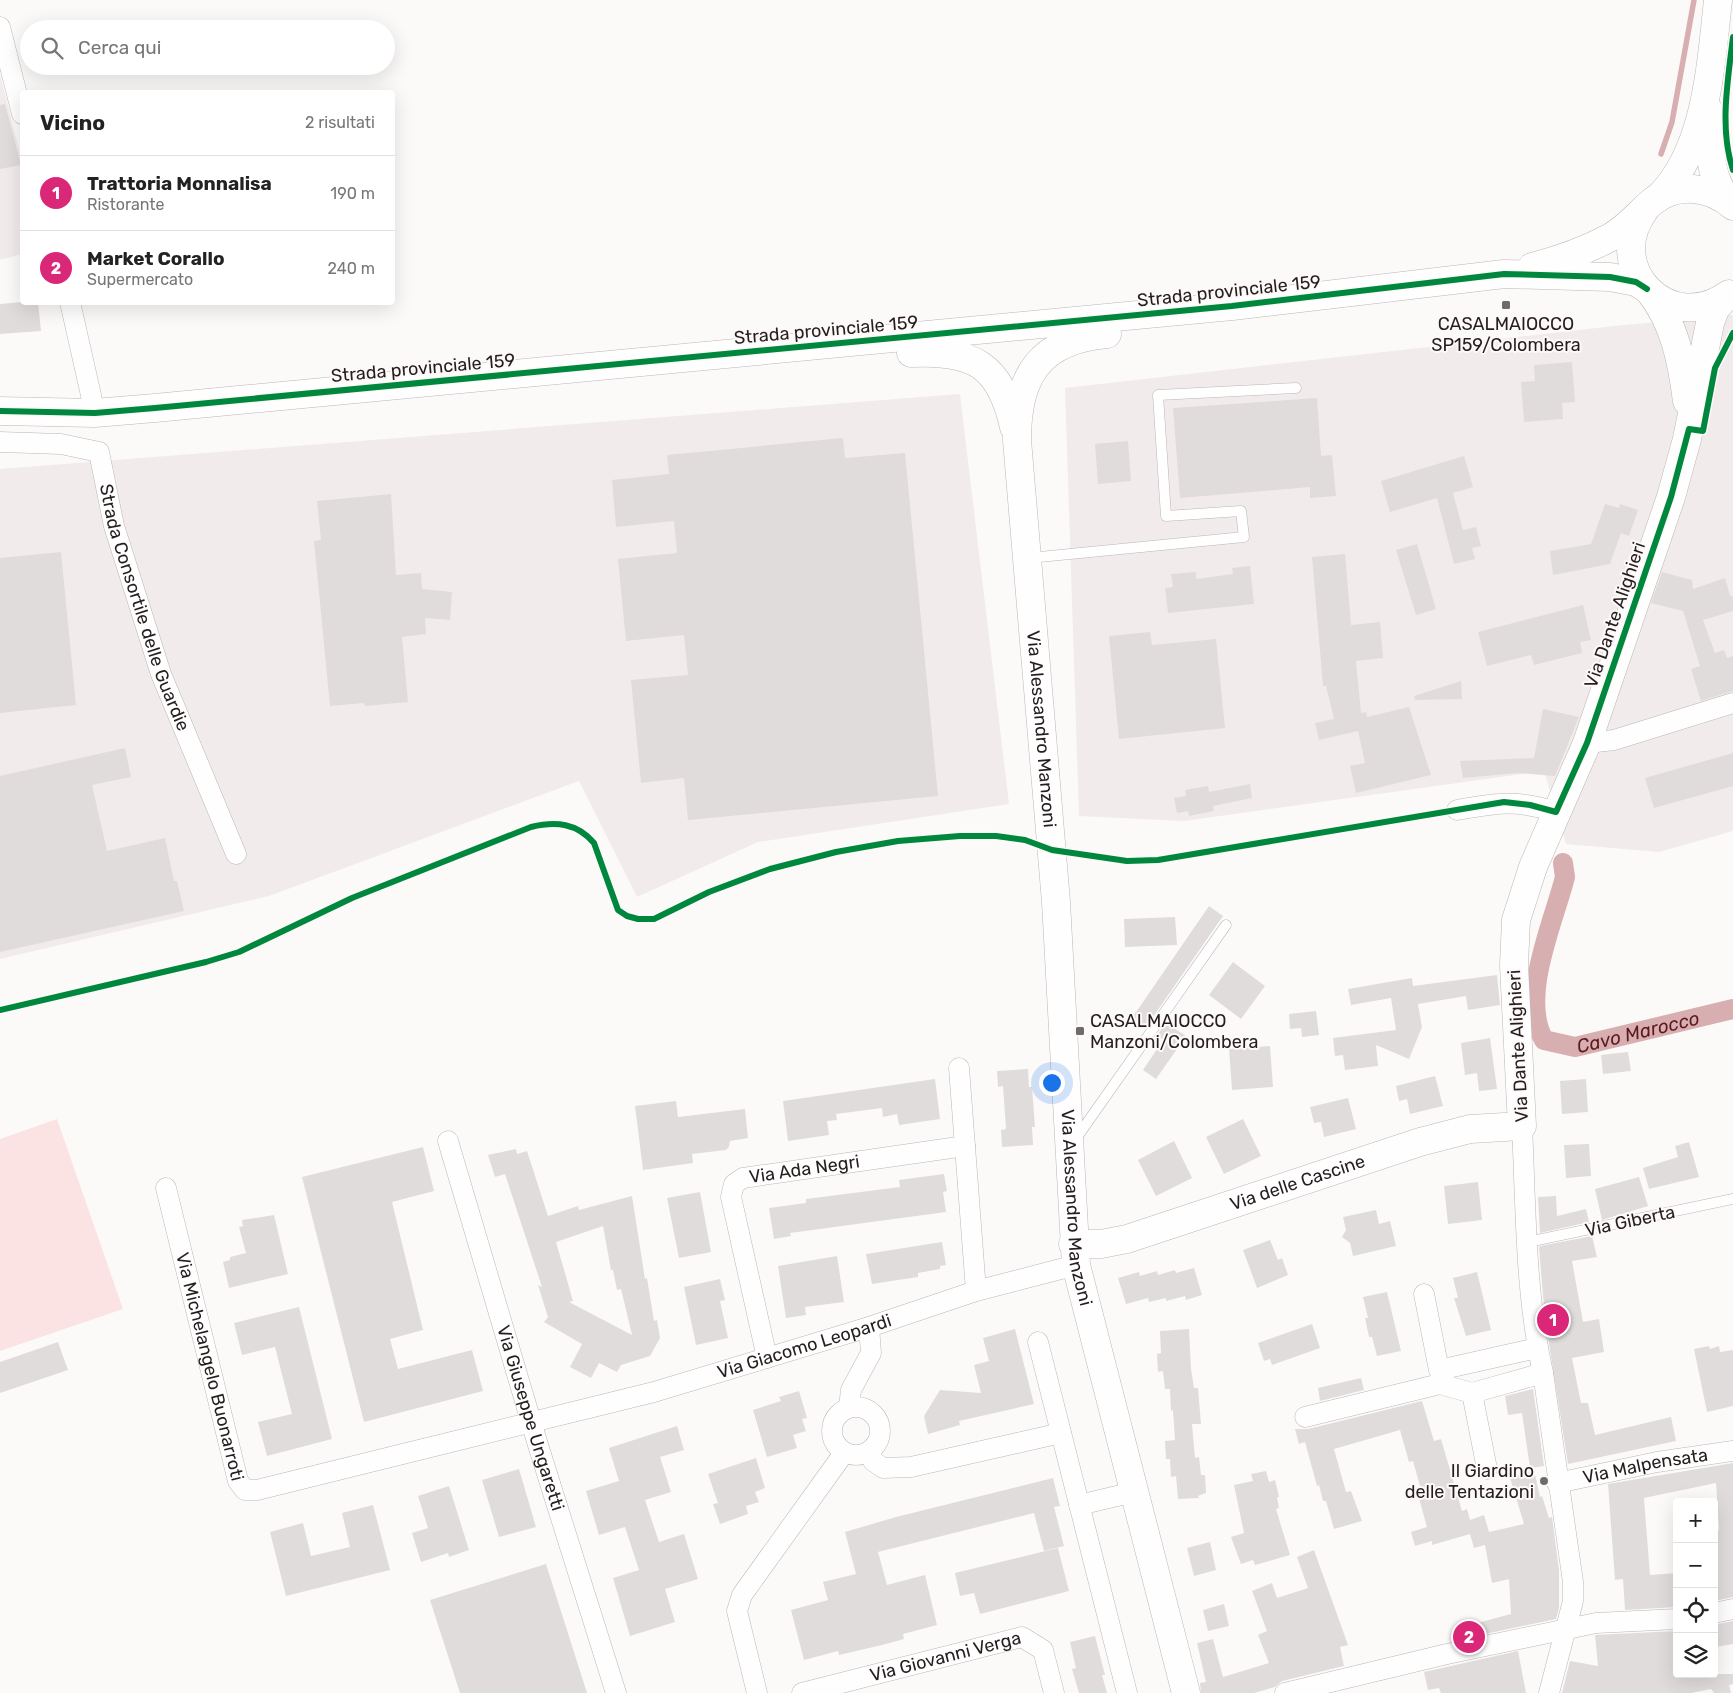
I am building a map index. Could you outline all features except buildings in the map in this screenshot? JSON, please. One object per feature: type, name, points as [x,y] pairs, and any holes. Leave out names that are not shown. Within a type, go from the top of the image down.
[{"type":"street","points":[[1651,204],[1670,186],[1681,166],[1698,124],[1708,85],[1718,0]]},
{"type":"street","points":[[0,27],[20,106]]},
{"type":"street","points":[[1708,85],[1710,142],[1713,166],[1718,184],[1732,205]]},
{"type":"street","name":"Strada provinciale 159","points":[[0,411],[95,413],[1232,306],[1504,274],[1545,263],[1599,243],[1626,227],[1651,204],[1674,190],[1699,189],[1716,194],[1732,205]]},
{"type":"street","name":"Strada provinciale 159","points":[[1649,291],[1636,272],[1631,252],[1634,230],[1651,204]]},
{"type":"street","name":"Strada provinciale 159","points":[[1504,274],[1610,277],[1636,282],[1668,304],[1687,308],[1704,306],[1730,293]]},
{"type":"street","name":"Via Dante Alighieri","points":[[1649,291],[1666,314],[1677,344],[1690,422]]},
{"type":"street","name":"Via Dante Alighieri","points":[[1549,1693],[1573,1601],[1573,1582],[1557,1483],[1543,1373],[1537,1348],[1528,1242],[1514,965],[1515,934],[1524,889],[1587,743],[1680,469],[1710,323],[1715,309],[1730,293]]},
{"type":"street","points":[[71,305],[95,413]]},
{"type":"street","points":[[1017,440],[1018,404],[1028,378],[1044,358],[1064,343],[1090,336],[1173,326],[1232,306]]},
{"type":"street","points":[[834,344],[872,354],[941,352],[976,361],[994,378],[1002,389],[1012,416],[1017,440]]},
{"type":"street","name":"Via Alessandro Manzoni","points":[[1017,440],[1056,902],[1070,1147],[1074,1255],[1186,1693]]},
{"type":"street","name":"Strada Consortile delle Guardie","points":[[0,442],[61,444],[99,452],[114,526],[161,674],[236,854]]},
{"type":"street","points":[[1587,743],[1614,740],[1733,703]]},
{"type":"street","points":[[1457,810],[1504,802],[1530,805],[1556,812]]},
{"type":"street","points":[[959,1068],[976,1291]]},
{"type":"street","name":"Via delle Cascine","points":[[1074,1255],[1101,1244],[1128,1239],[1202,1216],[1420,1142],[1470,1129],[1522,1126]]},
{"type":"street","name":"Via Giuseppe Ungaretti","points":[[448,1141],[616,1693]]},
{"type":"street","name":"Via Ada Negri","points":[[767,1358],[732,1197],[734,1184],[743,1178],[965,1146]]},
{"type":"street","name":"Via Michelangelo Buonarroti","points":[[166,1188],[238,1481],[245,1490],[257,1490],[532,1422]]},
{"type":"street","name":"Via Giacomo Leopardi","points":[[532,1422],[654,1392],[869,1327],[1074,1255]]},
{"type":"street","points":[[1424,1294],[1439,1370],[1537,1348]]},
{"type":"street","points":[[849,1407],[851,1390],[872,1353],[869,1327]]},
{"type":"street","points":[[1038,1342],[1126,1693]]},
{"type":"street","points":[[1305,1417],[1440,1384],[1472,1393],[1543,1373]]},
{"type":"street","points":[[1472,1393],[1487,1469]]},
{"type":"street","points":[[849,1407],[863,1408],[874,1415],[880,1428],[878,1442],[870,1452],[857,1456],[844,1453],[835,1446],[831,1434],[832,1423],[839,1413],[849,1407]]},
{"type":"street","points":[[870,1452],[873,1461],[883,1468],[911,1467],[1061,1433]]},
{"type":"street","name":"Via Malpensata","points":[[1557,1483],[1657,1462],[1733,1451]]},
{"type":"street","points":[[757,1693],[737,1611],[742,1595],[844,1453]]},
{"type":"street","points":[[1079,1505],[1134,1492]]},
{"type":"street","points":[[1718,1612],[1733,1609]]},
{"type":"street","points":[[1286,1693],[1447,1654],[1596,1623],[1673,1619]]},
{"type":"street","name":"Via Giovanni Verga","points":[[802,1693],[1022,1638],[1043,1650],[1054,1693]]},
{"type":"lane","points":[[1028,558],[1244,537],[1241,511],[1166,516],[1158,395],[1296,388]]},
{"type":"lane","points":[[1070,1147],[1226,925]]},
{"type":"lane","name":"Via Giberta","points":[[1528,1242],[1733,1199]]},
{"type":"shaded area","points":[[0,75],[20,153],[20,255],[0,260]]},
{"type":"shaded area","points":[[1733,315],[1733,831],[1659,852],[1566,844],[1544,771],[1184,821],[1079,816],[1065,388],[1614,326]]},
{"type":"shaded area","points":[[960,394],[1009,804],[758,842],[637,897],[579,781],[269,896],[0,959],[0,469]]},
{"type":"shaded area","points":[[57,1119],[123,1309],[0,1351],[0,1139]]},
{"type":"waterway","points":[[1661,154],[1672,122],[1694,0]]},
{"type":"waterway","name":"Cavo Marocco","points":[[1563,863],[1565,877],[1541,959],[1537,981],[1535,1003],[1537,1022],[1544,1040],[1575,1047],[1733,1009]]},
{"type":"cycle path","points":[[1733,37],[1726,104],[1726,138],[1733,170]]},
{"type":"cycle path","points":[[0,411],[95,413],[155,408],[1232,306],[1504,274],[1610,277],[1636,282],[1647,289]]},
{"type":"cycle path","points":[[0,1010],[206,962],[239,952],[352,898],[540,825],[566,825],[587,836],[594,843],[618,910],[627,916],[638,919],[654,919],[709,892],[770,869],[836,852],[898,841],[960,836],[996,836],[1025,840],[1052,850],[1127,861],[1158,860],[1504,802],[1530,805],[1556,812],[1587,743],[1671,497],[1689,429],[1703,431],[1715,368],[1733,333]]},
{"type":"place","name":"CASALMAIOCCO SP159/Colombera","points":[[1506,305]]},
{"type":"place","name":"CASALMAIOCCO Manzoni/Colombera","points":[[1080,1031]]},
{"type":"place","name":"Trattoria Monnalisa","points":[[1553,1320]]},
{"type":"place","name":"Il Giardino delle Tentazioni","points":[[1544,1481]]},
{"type":"place","name":"Market Corallo","points":[[1469,1637]]}]
